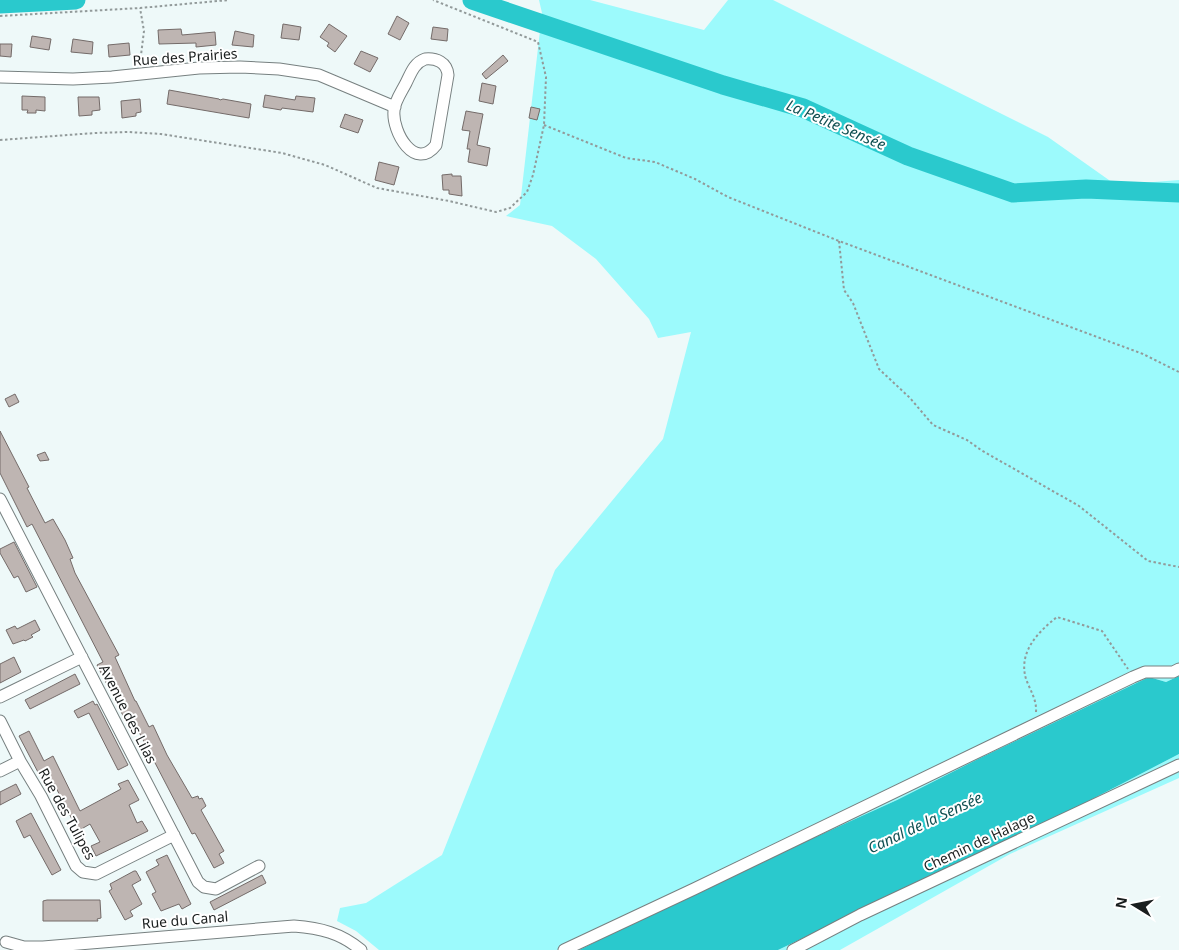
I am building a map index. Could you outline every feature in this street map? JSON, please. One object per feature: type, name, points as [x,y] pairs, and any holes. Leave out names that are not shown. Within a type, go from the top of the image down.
[{"type":"street","points":[[430,59],[439,60],[446,66],[448,75],[439,134],[436,145],[432,150],[420,153],[410,151],[405,146],[395,121],[394,107],[417,63],[430,59]]},
{"type":"street","name":"Rue des Prairies","points":[[0,77],[74,79],[212,67],[251,68],[302,72],[328,78],[394,107]]},
{"type":"street","name":"Avenue des Lilas","points":[[0,499],[3,512],[82,657],[198,882],[204,887],[216,889],[259,866]]},
{"type":"street","points":[[0,697],[82,657]]},
{"type":"street","points":[[564,950],[1145,672],[1173,672],[1179,669]]},
{"type":"street","points":[[0,721],[20,761],[0,771]]},
{"type":"street","name":"Rue des Tulipes","points":[[20,761],[41,796],[76,866],[83,872],[96,874],[174,835]]},
{"type":"street","name":"Chemin de Halage","points":[[793,950],[860,915],[1179,764]]},
{"type":"street","name":"Rue du Canal","points":[[4,944],[44,946],[294,926],[320,929],[338,934],[361,950]]},
{"type":"path","points":[[0,16],[140,8],[229,0]]},
{"type":"path","points":[[0,140],[95,133],[161,134],[294,156],[325,165],[377,188],[454,202],[490,212],[502,211],[510,208],[527,192],[533,175],[544,125],[546,77],[538,42],[433,0]]},
{"type":"path","points":[[140,8],[144,31],[140,74]]},
{"type":"path","points":[[544,125],[626,158],[655,162],[695,179],[728,197],[839,241],[1143,354],[1179,372]]},
{"type":"path","points":[[839,241],[844,290],[853,303],[879,369],[910,398],[933,424],[967,440],[981,450],[1079,506],[1148,560],[1179,567]]},
{"type":"path","points":[[1035,725],[1036,708],[1031,688],[1026,680],[1024,661],[1027,650],[1039,631],[1057,617],[1102,631],[1133,678]]},
{"type":"shaded area","points":[[539,0],[590,0],[704,30],[728,0],[773,0],[1048,137],[1116,185],[1179,180],[1179,676],[1166,682],[1149,677],[897,800],[703,888],[579,950],[379,950],[356,931],[337,921],[340,908],[366,903],[442,855],[555,570],[663,439],[691,332],[658,338],[649,319],[596,259],[552,226],[506,216],[520,205],[542,13]]},
{"type":"shaded area","points":[[1179,754],[1179,778],[1010,854],[840,950],[778,950],[1054,819]]},
{"type":"water","name":"Canal de la Sensée","points":[[1179,676],[1179,754],[1054,819],[778,950],[579,950],[703,888],[897,800],[1149,677],[1166,682]]},
{"type":"building","points":[[397,16],[409,23],[400,40],[388,34]]},
{"type":"building","points":[[283,24],[301,27],[299,40],[281,38]]},
{"type":"building","points":[[329,24],[347,36],[335,52],[327,46],[329,43],[320,37]]},
{"type":"building","points":[[433,27],[448,29],[447,41],[431,39]]},
{"type":"building","points":[[181,29],[182,35],[215,32],[216,45],[196,47],[196,43],[159,44],[158,30]]},
{"type":"building","points":[[235,31],[254,35],[253,47],[232,45]]},
{"type":"building","points":[[32,36],[51,39],[49,50],[30,47]]},
{"type":"building","points":[[73,39],[93,42],[92,54],[71,52]]},
{"type":"building","points":[[129,43],[130,55],[109,57],[108,45]]},
{"type":"building","points":[[0,44],[12,44],[11,57],[0,56]]},
{"type":"building","points":[[361,51],[378,58],[370,72],[354,64]]},
{"type":"building","points":[[503,55],[508,61],[486,79],[482,74]]},
{"type":"building","points":[[482,83],[496,86],[493,104],[479,101]]},
{"type":"building","points":[[169,90],[251,104],[249,118],[167,104]]},
{"type":"building","points":[[265,95],[295,100],[296,96],[315,98],[313,112],[263,107]]},
{"type":"building","points":[[22,96],[45,97],[45,111],[36,110],[36,113],[27,113],[28,110],[22,110]]},
{"type":"building","points":[[78,97],[99,97],[100,110],[92,111],[92,115],[79,116]]},
{"type":"building","points":[[140,99],[141,112],[136,113],[136,116],[122,118],[121,101]]},
{"type":"building","points":[[531,107],[540,109],[537,120],[529,118]]},
{"type":"building","points":[[466,111],[483,114],[477,145],[490,148],[487,166],[468,162],[470,149],[467,149],[470,131],[462,130]]},
{"type":"building","points":[[345,114],[363,120],[358,133],[340,127]]},
{"type":"building","points":[[379,162],[399,167],[394,185],[375,180]]},
{"type":"building","points":[[452,174],[452,176],[461,176],[462,196],[449,194],[449,190],[443,190],[442,175]]},
{"type":"building","points":[[15,394],[19,402],[9,407],[5,399]]},
{"type":"building","points":[[0,431],[45,523],[53,519],[65,540],[73,558],[70,559],[75,573],[119,655],[115,657],[149,727],[153,725],[167,755],[192,798],[198,796],[199,799],[202,798],[206,806],[201,810],[224,851],[219,854],[224,863],[214,868],[195,833],[192,834],[139,732],[133,735],[97,665],[103,662],[32,524],[27,527],[0,473]]},
{"type":"building","points":[[45,452],[49,460],[40,461],[37,455]]},
{"type":"building","points":[[14,542],[37,587],[26,592],[18,576],[14,578],[0,553],[0,549]]},
{"type":"building","points":[[35,620],[40,630],[31,635],[33,637],[13,644],[6,630],[15,626],[17,629]]},
{"type":"building","points":[[14,657],[21,672],[0,683],[0,664]]},
{"type":"building","points":[[75,674],[80,684],[30,709],[25,700]]},
{"type":"building","points":[[93,701],[95,705],[97,704],[128,765],[118,770],[89,713],[78,718],[74,711]]},
{"type":"building","points":[[29,731],[44,761],[53,756],[80,811],[121,789],[118,784],[128,780],[139,800],[129,805],[137,823],[142,821],[148,831],[96,856],[91,846],[100,842],[90,824],[78,831],[48,772],[40,776],[19,736]]},
{"type":"building","points":[[16,784],[21,794],[0,805],[0,792]]},
{"type":"building","points":[[31,813],[61,870],[52,875],[30,835],[24,838],[16,821]]},
{"type":"building","points":[[167,855],[191,904],[182,909],[179,904],[161,911],[152,894],[156,892],[146,872],[159,865],[156,860]]},
{"type":"building","points":[[136,871],[141,880],[132,885],[142,904],[130,911],[133,916],[125,920],[109,891],[112,889],[110,884]]},
{"type":"building","points":[[262,875],[266,883],[214,910],[210,902]]},
{"type":"building","points":[[100,900],[101,918],[97,919],[98,921],[43,921],[43,901]]},
{"type":"waterway","name":"La Petite Sensée","points":[[0,4],[76,0]]},
{"type":"waterway","name":"La Petite Sensée","points":[[472,0],[723,85],[803,108],[908,156],[1013,193],[1086,189],[1179,193]]}]
